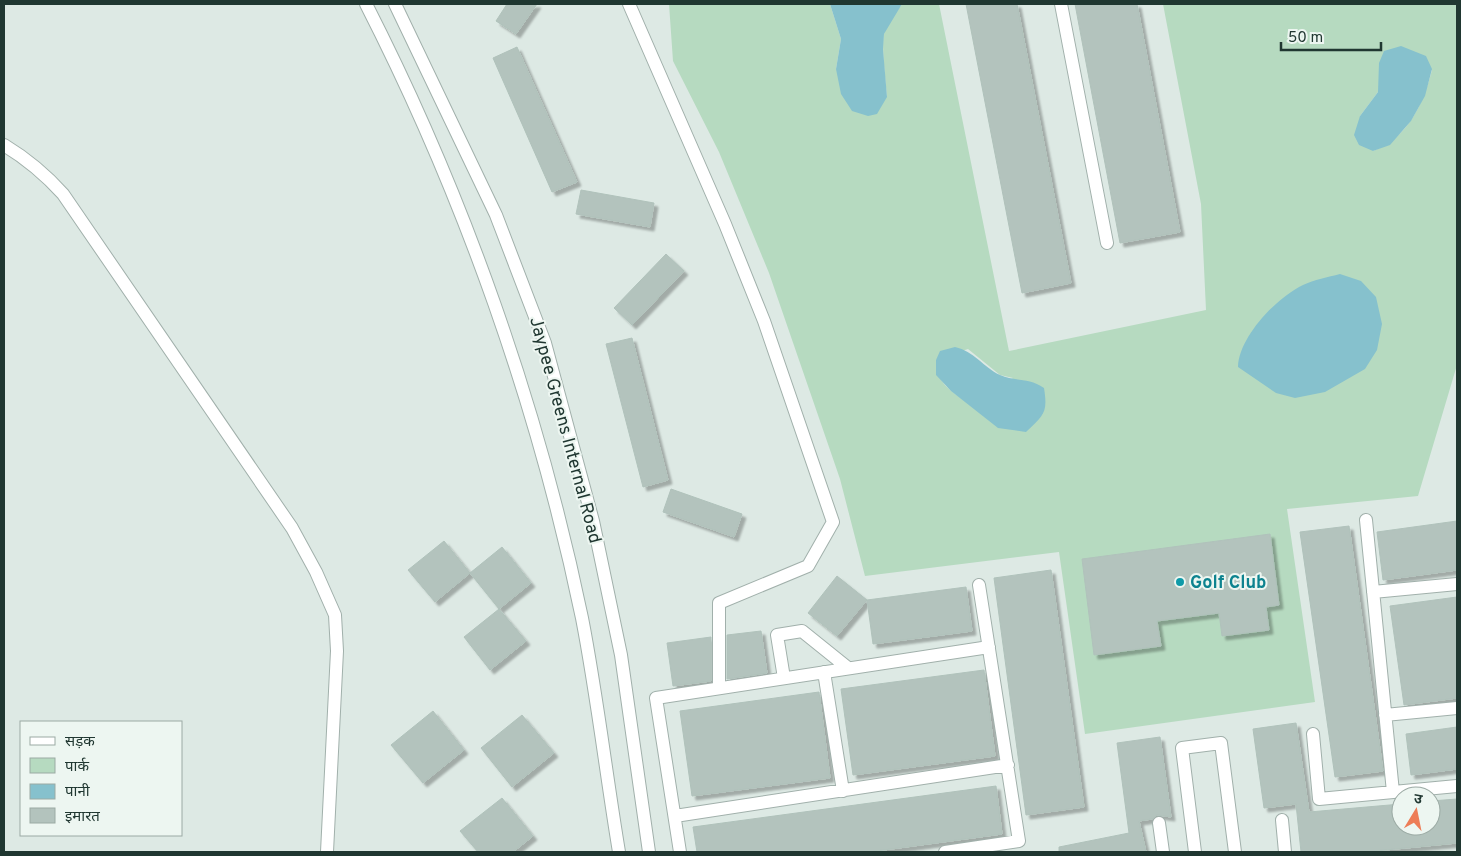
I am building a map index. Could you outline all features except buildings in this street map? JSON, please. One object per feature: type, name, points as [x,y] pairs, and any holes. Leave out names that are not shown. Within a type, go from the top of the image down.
[{"type":"street","name":"Jaypee Greens Internal Road","points":[[366,4],[406,82],[462,217],[510,350],[552,495],[582,619],[619,852]]},
{"type":"street","name":"Jaypee Greens Internal Road","points":[[395,4],[496,215],[545,343],[593,521],[621,655],[649,852]]},
{"type":"street","points":[[628,4],[725,224],[764,321],[833,522],[808,566],[719,603],[719,688]]},
{"type":"street","points":[[1061,4],[1107,243]]},
{"type":"street","points":[[4,145],[29,160],[63,194],[292,528],[316,572],[335,615],[337,651],[327,852]]},
{"type":"street","points":[[1366,520],[1392,786]]},
{"type":"street","points":[[1374,592],[1457,584]]},
{"type":"street","points":[[945,852],[1020,841],[979,585]]},
{"type":"street","points":[[784,678],[777,635],[802,631],[848,668]]},
{"type":"street","points":[[680,852],[656,698],[989,647]]},
{"type":"street","points":[[824,672],[842,791]]},
{"type":"street","points":[[1385,715],[1457,708]]},
{"type":"street","points":[[1313,734],[1319,799],[1391,792]]},
{"type":"street","points":[[1195,852],[1182,748],[1221,743],[1235,852]]},
{"type":"street","points":[[675,816],[1008,765]]},
{"type":"street","points":[[1441,788],[1457,786]]},
{"type":"street","points":[[1282,820],[1285,852]]},
{"type":"street","points":[[1159,823],[1163,852]]},
{"type":"green space","points":[[669,4],[830,4],[841,39],[836,69],[887,97],[883,39],[887,26],[902,4],[939,4],[1009,351],[1206,310],[1201,204],[1163,4],[1457,4],[1457,365],[1418,496],[1287,509],[1315,702],[1085,734],[1059,552],[865,576],[840,479],[769,273],[719,152],[673,61]],"holes":[[[1432,70],[1419,107],[1405,129],[1396,138],[1373,151],[1360,116],[1378,92]],[[968,349],[1000,375],[1013,378],[968,403],[950,390],[942,381],[936,360]]]},
{"type":"water","points":[[830,4],[902,4],[884,34],[883,49],[887,97],[877,114],[868,116],[852,111],[841,94],[836,69],[841,39]]},
{"type":"water","points":[[1401,46],[1426,56],[1432,69],[1425,96],[1411,121],[1390,145],[1373,151],[1359,145],[1354,135],[1360,116],[1378,92],[1379,63],[1384,51]]},
{"type":"water","points":[[1340,274],[1361,281],[1376,297],[1382,324],[1377,350],[1365,369],[1325,392],[1295,398],[1276,393],[1238,367],[1245,343],[1252,331],[1271,309],[1292,291],[1303,285]]},
{"type":"water","points":[[955,347],[968,352],[1000,375],[1033,382],[1044,388],[1045,408],[1041,417],[1026,432],[998,428],[951,391],[936,375],[936,360],[940,351]]},
{"type":"place","name":"Golf Club","points":[[1180,582]]}]
